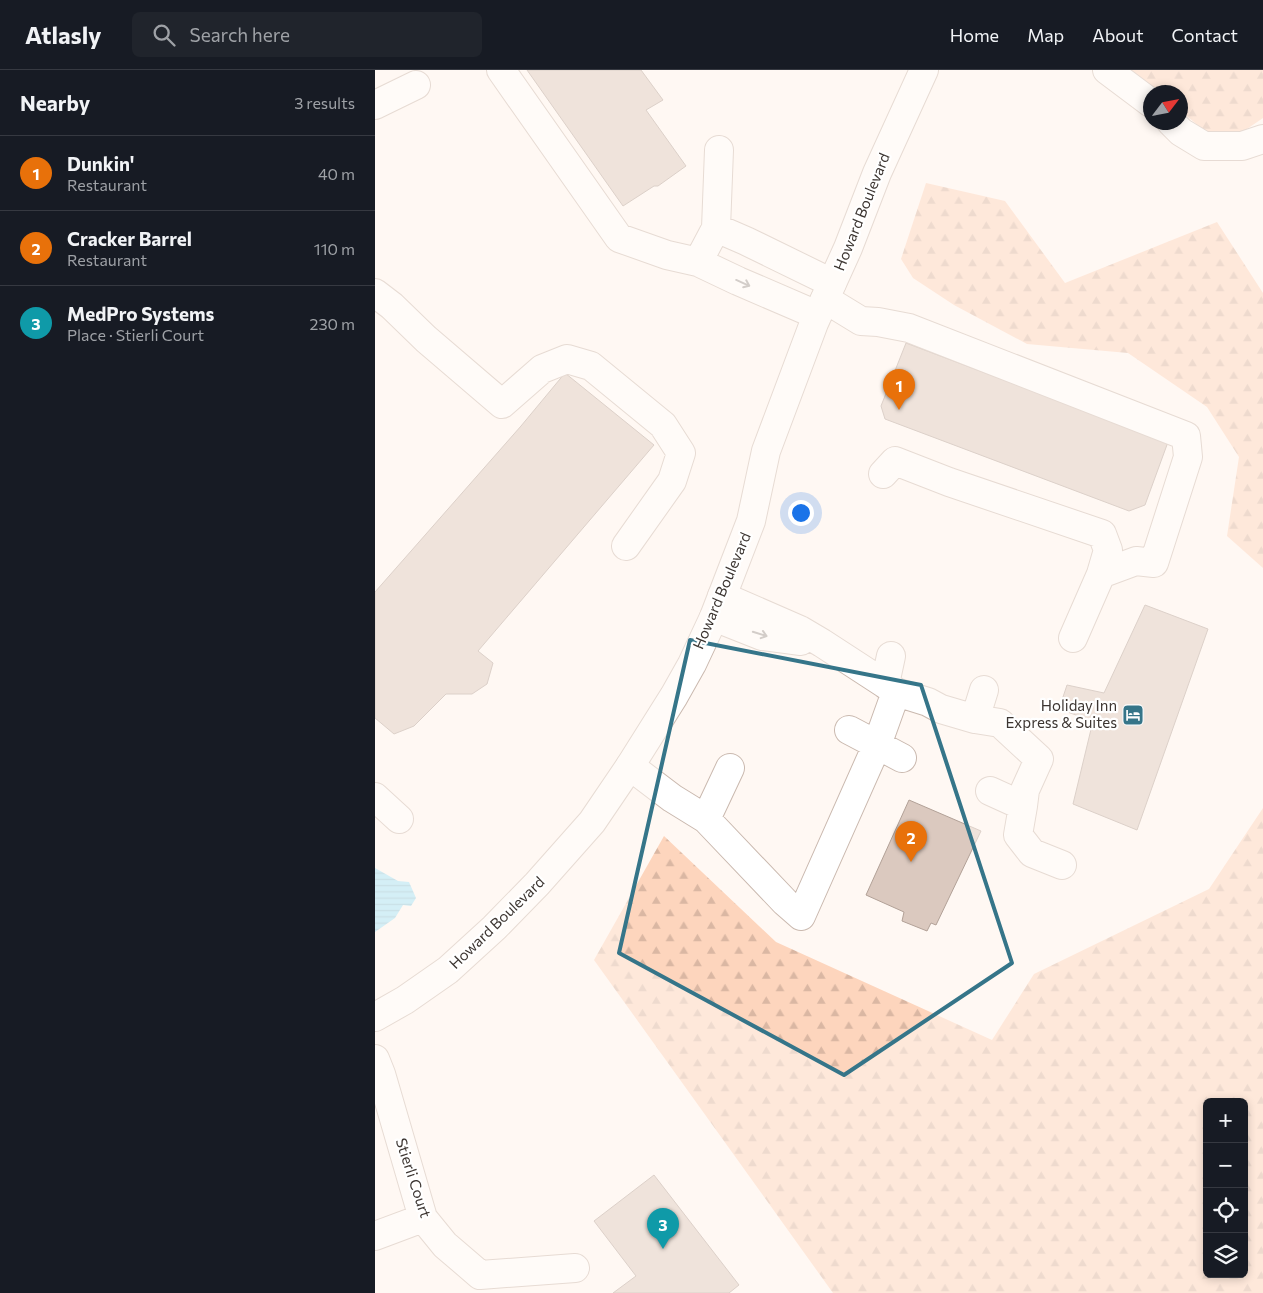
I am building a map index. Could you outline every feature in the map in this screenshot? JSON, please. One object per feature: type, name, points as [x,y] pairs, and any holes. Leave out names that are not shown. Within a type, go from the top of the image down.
[{"type":"main road","points":[[501,70],[619,238],[667,255],[699,262],[738,281],[825,299]]},
{"type":"main road","name":"Howard Boulevard","points":[[375,1017],[405,1000],[448,970],[537,884],[592,822],[674,696],[692,664],[718,607],[751,522],[765,451],[877,173],[923,70]]},
{"type":"main road","points":[[1107,70],[1143,97]]},
{"type":"main road","points":[[375,105],[416,85]]},
{"type":"main road","points":[[1179,130],[1204,146],[1242,146],[1263,139]]},
{"type":"main road","points":[[699,262],[716,228],[719,150]]},
{"type":"main road","points":[[716,228],[746,241],[825,299],[861,321],[909,328],[1186,436],[1188,457],[1154,563],[1136,561],[1101,574]]},
{"type":"main road","points":[[375,293],[502,404],[542,369],[567,359],[591,366],[663,424],[681,454],[672,481],[626,546]]},
{"type":"main road","points":[[883,474],[895,461],[949,482],[1102,534],[1108,550],[1101,574],[1073,638]]},
{"type":"main road","points":[[718,607],[800,630],[826,633],[891,688],[941,709],[975,719],[1000,723],[1039,759],[1025,790],[1018,835],[1032,853],[1062,865]]},
{"type":"main road","points":[[630,766],[672,798],[707,819],[785,902],[801,916],[877,744],[891,688],[891,656]]},
{"type":"main road","points":[[975,719],[984,690]]},
{"type":"main road","points":[[849,730],[902,758]]},
{"type":"main road","points":[[707,819],[731,768]]},
{"type":"main road","points":[[990,791],[1023,806]]},
{"type":"main road","points":[[375,797],[399,819]]},
{"type":"main road","name":"Stierli Court","points":[[375,1059],[423,1218],[445,1245],[480,1274],[575,1268]]},
{"type":"main road","points":[[375,1236],[423,1218]]},
{"type":"highlighted area","points":[[690,640],[921,685],[1012,963],[844,1075],[619,953]]},
{"type":"green space","points":[[1130,70],[1263,70],[1263,118],[1222,146],[1188,117],[1188,85],[1149,85]]},
{"type":"green space","points":[[926,183],[1005,201],[1065,283],[1217,222],[1263,293],[1263,568],[1227,536],[1239,457],[1207,407],[1128,353],[1027,344],[954,305],[913,278],[901,259]]},
{"type":"green space","points":[[1263,808],[1263,1293],[833,1293],[594,960],[664,836],[776,942],[992,1040],[1034,974],[1209,889]]},
{"type":"water","points":[[375,868],[398,881],[409,882],[416,898],[411,906],[403,905],[395,918],[375,932]]},
{"type":"building","points":[[527,70],[641,70],[663,100],[646,110],[686,166],[658,186],[654,186],[623,206]]},
{"type":"building","points":[[906,343],[1168,442],[1145,505],[1129,511],[885,419],[881,406]]},
{"type":"building","points":[[565,373],[654,445],[478,651],[493,663],[487,684],[472,694],[446,694],[414,726],[394,734],[375,718],[375,592]]},
{"type":"building","points":[[1145,605],[1208,629],[1137,830],[1073,804],[1093,721],[1059,709],[1067,685],[1104,693]]},
{"type":"building","points":[[909,800],[981,831],[936,925],[931,923],[927,931],[902,921],[904,912],[866,895]]},
{"type":"building","points":[[654,1175],[739,1285],[729,1293],[613,1293],[636,1276],[594,1221]]},
{"type":"place","name":"Dunkin'","points":[[899,410]]},
{"type":"place","name":"Holiday Inn Express & Suites","points":[[1133,715]]},
{"type":"place","name":"Cracker Barrel","points":[[911,862]]},
{"type":"place","name":"MedPro Systems","points":[[663,1249]]}]
